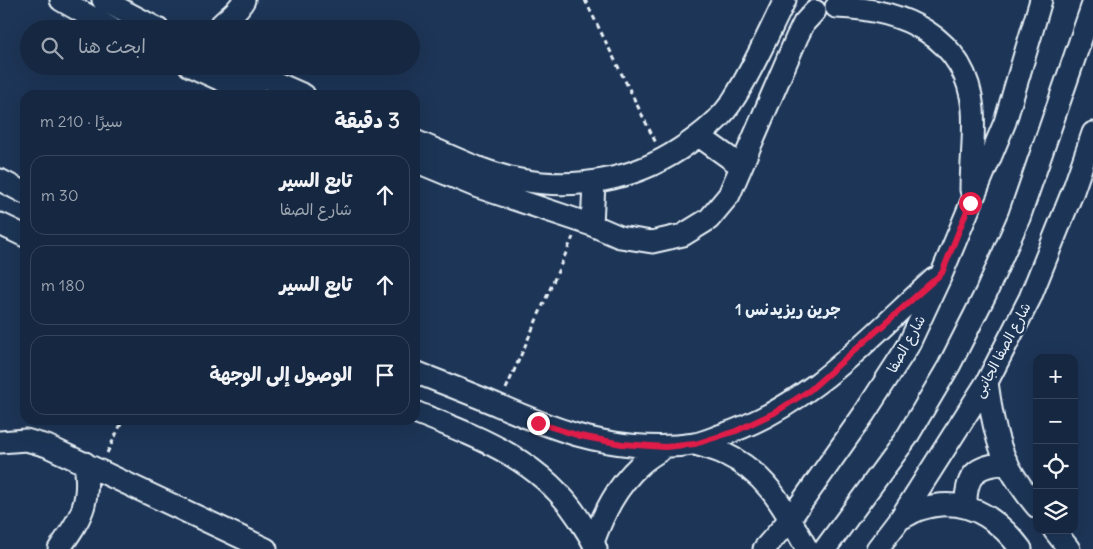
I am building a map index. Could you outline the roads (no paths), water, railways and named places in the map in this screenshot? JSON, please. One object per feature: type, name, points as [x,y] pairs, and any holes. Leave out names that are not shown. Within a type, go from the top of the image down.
[{"type":"street","points":[[63,0],[97,20]]},
{"type":"street","points":[[104,0],[141,20]]},
{"type":"street","points":[[420,143],[484,169],[520,180],[557,185],[594,183],[630,174],[664,160],[699,136],[718,118],[734,98],[785,0]]},
{"type":"street","points":[[797,0],[804,7],[815,11],[826,11],[840,3],[876,10],[912,22],[935,36],[954,57],[967,82],[972,109],[970,203]]},
{"type":"street","name":"شارع الصفا","points":[[764,549],[790,519],[864,414],[908,346],[942,273],[1005,122],[1041,0]]},
{"type":"street","points":[[825,549],[907,437],[949,366],[986,293],[1019,218],[1093,4]]},
{"type":"street","points":[[420,164],[478,187],[586,223],[620,237],[652,242],[682,235],[709,219],[729,195],[797,37],[804,23],[815,11]]},
{"type":"street","points":[[224,20],[241,12]]},
{"type":"street","points":[[236,75],[250,90]]},
{"type":"street","points":[[242,75],[289,90]]},
{"type":"street","name":"شارع الصفا الجانبى","points":[[877,549],[900,519],[986,382],[1030,298],[1073,191],[1093,133]]},
{"type":"street","points":[[699,136],[740,166]]},
{"type":"street","points":[[0,180],[20,190]]},
{"type":"street","points":[[586,223],[594,183]]},
{"type":"street","points":[[0,224],[20,234]]},
{"type":"street","points":[[420,374],[538,423],[580,436],[622,444],[665,447],[695,444],[736,431],[774,413],[810,390],[942,273]]},
{"type":"street","points":[[986,382],[994,425],[1008,464],[1021,487],[1033,502]]},
{"type":"street","points":[[420,414],[477,436],[513,455],[550,485],[572,509],[595,545]]},
{"type":"street","points":[[0,442],[26,440],[47,446],[266,549]]},
{"type":"street","points":[[695,444],[725,454],[751,470],[774,492],[807,549]]},
{"type":"street","points":[[595,545],[604,513],[620,487],[640,464],[665,447]]},
{"type":"street","points":[[966,507],[966,489],[974,473],[990,464],[1008,464]]},
{"type":"street","points":[[59,549],[79,519],[86,501],[92,466]]},
{"type":"street","points":[[900,519],[920,509],[943,504],[966,507],[984,514],[1000,525],[1021,549]]},
{"type":"street","points":[[1057,534],[1069,549]]},
{"type":"district","name":"جرين ريزيدنس 1","points":[[788,309]]}]
